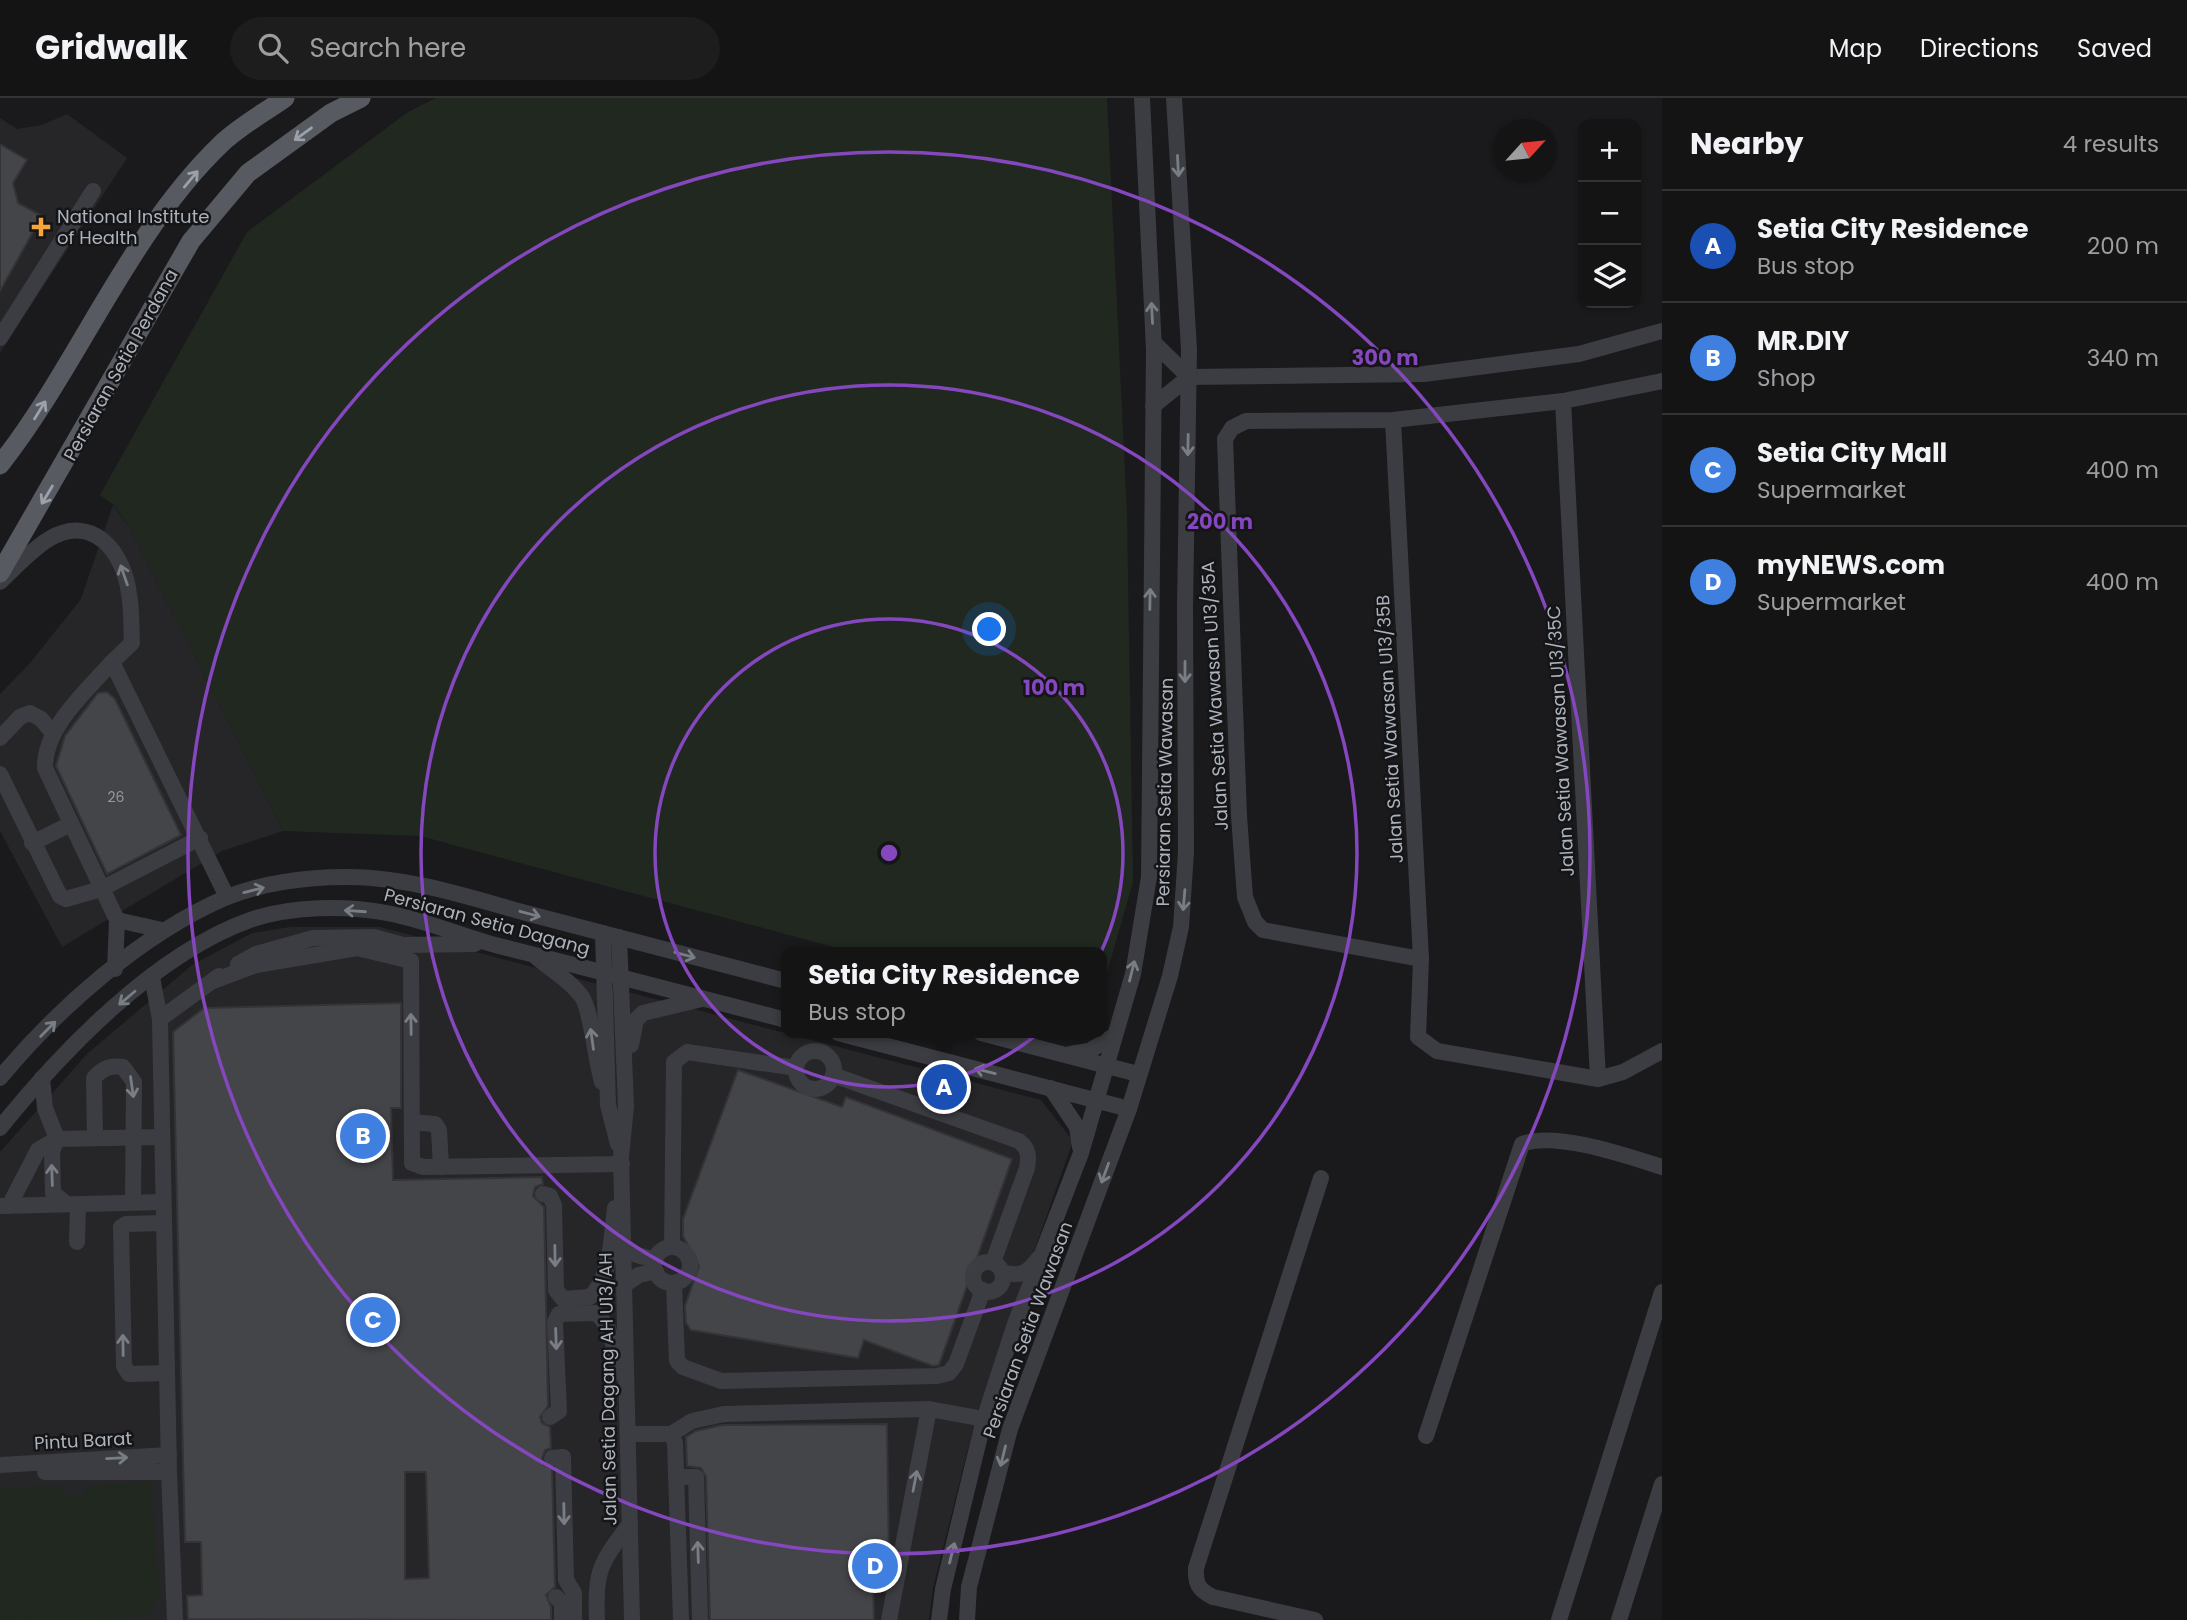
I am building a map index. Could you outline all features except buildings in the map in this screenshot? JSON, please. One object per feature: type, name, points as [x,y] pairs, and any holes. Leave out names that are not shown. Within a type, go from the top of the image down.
[{"type":"main road","points":[[0,465],[29,428],[159,218],[220,144],[285,98]]},
{"type":"main road","name":"Persiaran Setia Perdana","points":[[0,573],[191,241],[248,173],[331,113],[361,98]]},
{"type":"street","name":"Persiaran Setia Wawasan","points":[[939,1620],[943,1589],[984,1419],[1015,1324],[1081,1153],[1112,1037],[1133,974],[1143,921],[1152,847],[1150,610],[1154,343],[1142,98]]},
{"type":"street","name":"Persiaran Setia Wawasan","points":[[967,1620],[969,1587],[1010,1429],[1129,1109],[1170,976],[1185,897],[1189,377],[1174,98]]},
{"type":"street","points":[[0,338],[93,191]]},
{"type":"street","points":[[1153,406],[1189,377],[1424,374],[1579,354],[1662,331]]},
{"type":"street","points":[[1154,343],[1189,377]]},
{"type":"street","points":[[1393,420],[1563,401],[1662,382]]},
{"type":"street","name":"Jalan Setia Wawasan U13/35C","points":[[1563,401],[1598,1079]]},
{"type":"street","name":"Jalan Setia Wawasan U13/35A","points":[[1393,420],[1246,421],[1232,428],[1224,439],[1239,816],[1245,897],[1255,922],[1263,930],[1275,935],[1421,959]]},
{"type":"street","name":"Jalan Setia Wawasan U13/35B","points":[[1393,420],[1421,959],[1418,1037],[1437,1051],[1598,1079]]},
{"type":"street","points":[[0,582],[50,538],[85,530],[97,534],[120,563],[129,592],[132,643],[112,662],[53,733],[44,757],[45,768],[117,920],[114,969]]},
{"type":"street","points":[[112,662],[228,897]]},
{"type":"street","points":[[0,738],[20,717],[30,713],[41,719],[53,733]]},
{"type":"street","points":[[0,774],[60,896],[71,899],[101,889],[200,838]]},
{"type":"street","points":[[32,843],[71,824]]},
{"type":"street","name":"Persiaran Setia Dagang","points":[[0,1078],[78,998],[162,930],[228,897],[284,883],[346,877],[464,896],[781,980]]},
{"type":"street","name":"Persiaran Setia Dagang","points":[[0,1128],[42,1078],[97,1023],[185,951],[250,920],[290,911],[386,913],[492,944],[781,1019]]},
{"type":"street","points":[[117,920],[162,930]]},
{"type":"street","name":"Jalan Setia Dagang AH U13/AH","points":[[611,935],[626,1100],[622,1161],[632,1620]]},
{"type":"street","points":[[160,1018],[256,954],[313,938],[374,937],[403,945],[492,944]]},
{"type":"street","points":[[213,981],[256,965],[357,948],[411,961],[412,1163],[423,1167],[441,1167],[622,1161],[607,1263],[602,1281],[590,1297],[563,1299],[556,1290],[554,1205],[550,1196],[543,1194]]},
{"type":"street","points":[[531,954],[581,996],[587,1009],[593,1052],[608,1105]]},
{"type":"street","name":"Jalan Setia Dagang AH U13/AH","points":[[613,974],[608,1105],[622,1161]]},
{"type":"street","points":[[152,977],[160,1018],[163,1223],[175,1620]]},
{"type":"street","points":[[626,1100],[632,1030],[636,1020],[643,1013],[704,998]]},
{"type":"street","points":[[1065,1055],[1089,1051],[1112,1037]]},
{"type":"street","points":[[857,1038],[1129,1109]]},
{"type":"street","points":[[1000,1038],[1138,1074]]},
{"type":"street","points":[[818,1051],[830,1057],[833,1076],[826,1085],[808,1088],[799,1080],[796,1068],[801,1057],[818,1051]]},
{"type":"street","points":[[1598,1079],[1623,1072],[1662,1051]]},
{"type":"street","points":[[672,1247],[674,1062],[687,1052],[796,1068]]},
{"type":"street","points":[[95,1138],[94,1078],[101,1070],[112,1065],[123,1067],[134,1082],[133,1202]]},
{"type":"street","points":[[674,1283],[677,1361],[683,1367],[721,1381],[937,1376],[949,1373],[956,1364],[990,1290],[1002,1282],[997,1267],[1027,1168],[1029,1157],[1026,1147],[1019,1141],[833,1076]]},
{"type":"street","points":[[42,1078],[46,1108],[57,1139],[52,1152],[53,1193],[73,1204]]},
{"type":"street","points":[[1051,1088],[1077,1127],[1081,1153]]},
{"type":"street","points":[[412,1122],[435,1124],[439,1130],[441,1167]]},
{"type":"street","points":[[4,1206],[38,1150],[57,1139],[162,1137]]},
{"type":"street","points":[[1426,1436],[1522,1144],[1543,1139],[1620,1154],[1662,1167]]},
{"type":"street","points":[[1315,1620],[1213,1597],[1202,1592],[1195,1581],[1196,1568],[1321,1178]]},
{"type":"street","points":[[4,1206],[163,1202]]},
{"type":"street","points":[[73,1204],[78,1242]]},
{"type":"street","points":[[163,1223],[126,1224],[121,1227],[124,1366],[129,1374],[167,1373]]},
{"type":"street","points":[[623,1245],[656,1266],[663,1280],[674,1283],[684,1278],[690,1267],[683,1251],[672,1247],[662,1251],[656,1266],[624,1285]]},
{"type":"street","points":[[1015,1324],[1014,1298],[975,1284],[974,1274],[979,1265],[997,1267],[1015,1276],[1024,1274],[1043,1252]]},
{"type":"street","points":[[1559,1620],[1662,1292]]},
{"type":"street","points":[[550,1417],[559,1411],[556,1317],[559,1314],[596,1313],[613,1342],[628,1434],[671,1434],[692,1421],[724,1414],[929,1409],[984,1419]]},
{"type":"street","points":[[888,1620],[929,1409]]},
{"type":"street","points":[[671,1434],[675,1439],[681,1620]]},
{"type":"street","points":[[552,1458],[563,1457],[566,1580],[574,1594],[574,1620]]},
{"type":"street","name":"Pintu Barat","points":[[0,1465],[169,1463]]},
{"type":"street","name":"Pintu Barat","points":[[0,1472],[169,1463]]},
{"type":"street","points":[[676,1477],[696,1477],[700,1620]]},
{"type":"street","points":[[1619,1620],[1662,1484]]},
{"type":"street","points":[[597,1620],[596,1583],[603,1559],[630,1524]]},
{"type":"street","points":[[556,1597],[562,1603],[562,1620]]},
{"type":"shaded area","points":[[436,98],[1107,98],[1127,514],[1133,882],[1107,973],[1107,947],[833,947],[420,836],[283,831],[130,528],[114,505],[100,495],[247,232],[408,112]]},
{"type":"shaded area","name":"National Institute of Health","points":[[67,114],[127,158],[0,353],[0,118],[17,129],[42,125]]},
{"type":"shaded area","points":[[113,505],[130,528],[283,831],[222,851],[62,947],[0,831],[0,694],[30,663],[81,599]]},
{"type":"shaded area","points":[[290,927],[380,927],[781,1032],[781,1038],[804,1038],[1041,1100],[1073,1141],[977,1413],[933,1588],[929,1620],[0,1620],[0,1152],[87,1054],[192,965],[252,933]]},
{"type":"shaded area","points":[[151,1482],[159,1595],[147,1618],[0,1620],[0,1487],[62,1486],[63,1495],[82,1495],[89,1485]]},
{"type":"place","name":"National Institute of Health","points":[[41,227]]},
{"type":"place","name":"Setia City Residence","points":[[944,1087]]},
{"type":"place","name":"MR.DIY","points":[[363,1136]]},
{"type":"place","name":"Setia City Mall","points":[[373,1320]]},
{"type":"place","name":"myNEWS.com","points":[[875,1566]]}]
